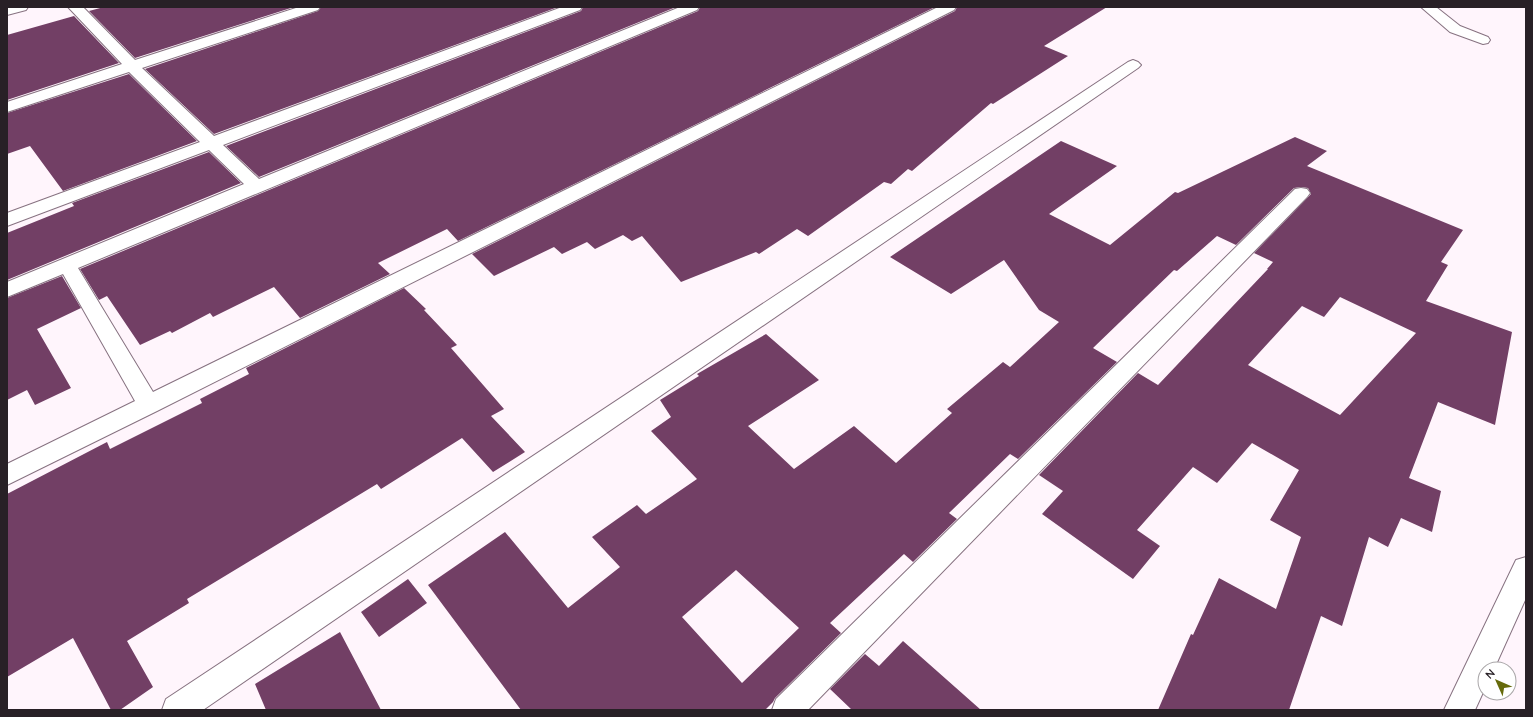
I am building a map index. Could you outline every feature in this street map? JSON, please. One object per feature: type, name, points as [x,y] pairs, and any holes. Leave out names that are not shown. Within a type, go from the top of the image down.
[{"type":"street","points":[[7,11],[22,7]]},
{"type":"street","points":[[75,7],[132,66],[256,186]]},
{"type":"street","points":[[7,106],[313,7]]},
{"type":"street","points":[[7,220],[575,7]]},
{"type":"street","points":[[7,290],[692,7]]},
{"type":"street","points":[[7,475],[949,7]]},
{"type":"street","points":[[1428,7],[1455,29],[1483,40]]},
{"type":"street","points":[[177,710],[1133,65]]},
{"type":"street","points":[[787,710],[1301,193]]},
{"type":"street","points":[[67,265],[149,405]]},
{"type":"street","points":[[1459,710],[1526,569]]},
{"type":"building","points":[[104,7],[294,7],[135,58],[89,11]]},
{"type":"building","points":[[321,7],[558,7],[214,134],[145,69],[318,11]]},
{"type":"building","points":[[583,7],[676,7],[259,177],[226,146],[581,11]]},
{"type":"building","points":[[700,7],[935,7],[458,241],[447,229],[378,263],[390,274],[300,318],[274,287],[213,317],[210,313],[172,333],[170,331],[140,345],[107,296],[99,300],[80,269],[698,11]]},
{"type":"building","points":[[957,7],[1107,7],[1044,46],[1068,56],[993,104],[991,103],[912,171],[908,169],[891,184],[884,182],[808,236],[797,229],[759,254],[756,252],[681,282],[642,236],[632,241],[623,235],[595,249],[587,242],[562,254],[554,247],[494,276],[472,254],[955,11]]},
{"type":"building","points":[[74,16],[119,63],[7,100],[7,35]]},
{"type":"building","points":[[129,74],[197,141],[63,191],[30,146],[7,154],[7,113]]},
{"type":"building","points":[[1295,137],[1327,151],[1307,166],[1463,230],[1441,262],[1448,265],[1426,301],[1512,332],[1495,425],[1438,402],[1409,478],[1441,491],[1432,532],[1401,518],[1388,547],[1369,537],[1342,626],[1321,616],[1289,710],[1158,710],[1191,634],[1193,635],[1219,578],[1276,609],[1301,537],[1270,520],[1299,470],[1252,443],[1217,483],[1193,467],[1137,530],[1160,546],[1133,579],[1042,514],[1063,491],[1039,475],[1138,373],[1158,385],[1268,269],[1273,262],[1254,253],[1311,194],[1308,188],[1294,188],[1236,245],[1217,236],[1177,271],[1174,270],[1093,348],[1117,362],[1018,459],[1010,454],[949,513],[957,519],[913,562],[904,554],[830,623],[841,633],[775,698],[766,709],[767,710],[521,710],[428,585],[505,532],[568,608],[620,567],[592,537],[637,505],[646,514],[697,479],[651,431],[671,417],[660,400],[699,376],[697,374],[766,334],[819,380],[748,426],[794,469],[854,426],[896,463],[952,413],[947,409],[1003,362],[1010,367],[1059,322],[1039,310],[1004,260],[951,294],[890,257],[1061,141],[1117,166],[1049,214],[1110,245],[1175,192],[1178,193]],"holes":[[[1340,297],[1416,333],[1340,415],[1248,365],[1302,306],[1324,317]],[[736,570],[799,628],[742,683],[682,617]]]},
{"type":"building","points":[[209,152],[241,183],[7,280],[7,233],[74,206],[72,203]]},
{"type":"building","points":[[62,276],[81,308],[37,329],[71,388],[35,405],[27,390],[7,400],[7,298]]},
{"type":"building","points":[[404,288],[426,309],[424,310],[457,345],[451,348],[504,409],[491,416],[525,452],[493,472],[462,438],[381,489],[377,484],[187,599],[189,603],[127,641],[153,687],[120,710],[111,710],[73,638],[7,677],[7,494],[107,442],[110,449],[202,403],[200,399],[249,374],[246,368]]},
{"type":"building","points":[[408,579],[427,603],[379,637],[361,612]]},
{"type":"building","points":[[340,632],[381,710],[266,710],[255,684]]},
{"type":"building","points":[[903,641],[981,710],[852,710],[830,689],[865,654],[879,666]]}]
